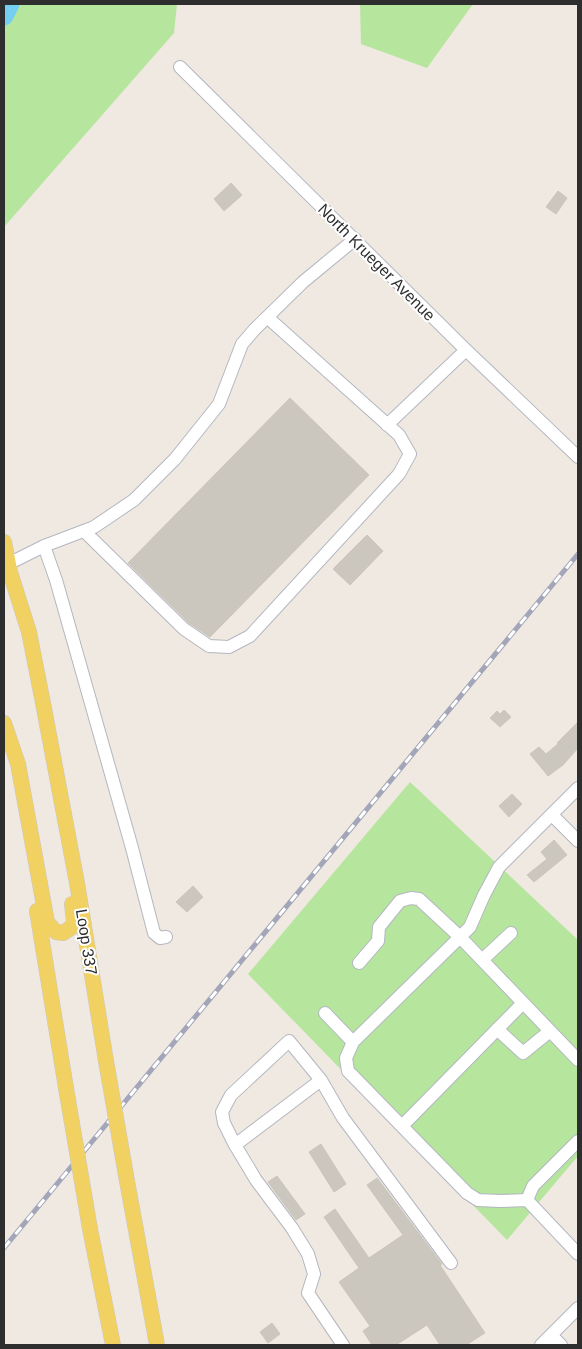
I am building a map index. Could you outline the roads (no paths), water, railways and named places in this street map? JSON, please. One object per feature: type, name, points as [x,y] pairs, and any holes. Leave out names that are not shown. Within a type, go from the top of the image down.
[{"type":"main road","name":"Loop 337","points":[[4,542],[6,564],[28,632],[43,703],[75,873],[106,1061],[157,1345]]},
{"type":"main road","points":[[4,723],[18,764],[48,922],[56,932],[62,933],[72,927],[74,914],[46,758],[43,703]]},
{"type":"main road","points":[[4,732],[39,920],[90,1229],[113,1345]]},
{"type":"street","name":"North Krueger Avenue","points":[[180,67],[578,458]]},
{"type":"street","points":[[6,564],[44,546],[94,528],[134,500],[175,459],[219,404],[242,344],[303,282],[355,239]]},
{"type":"street","points":[[84,531],[184,629],[210,646],[229,647],[250,636],[399,474],[410,454],[399,435],[267,317]]},
{"type":"street","points":[[387,425],[466,350]]},
{"type":"street","points":[[44,546],[56,580],[132,848],[154,933],[160,938],[166,937]]},
{"type":"street","points":[[578,788],[499,867],[470,927],[353,1042],[346,1058],[348,1071],[467,1193],[478,1200],[528,1200],[578,1254]]},
{"type":"street","points":[[552,815],[578,841]]},
{"type":"street","points":[[358,963],[378,941],[379,927],[400,901],[419,898],[460,937],[578,1060]]},
{"type":"street","points":[[482,960],[511,933]]},
{"type":"street","points":[[402,1126],[523,1003]]},
{"type":"street","points":[[325,1013],[353,1042]]},
{"type":"street","points":[[497,1029],[523,1053],[550,1031]]},
{"type":"street","points":[[343,1345],[308,1293],[314,1274],[308,1254],[292,1228],[256,1180],[235,1145],[224,1123],[222,1112],[231,1095],[289,1041],[321,1080],[343,1118],[451,1263]]},
{"type":"street","points":[[235,1145],[321,1080]]},
{"type":"street","points":[[528,1200],[533,1186],[578,1141]]},
{"type":"street","points":[[541,1345],[578,1308]]},
{"type":"street","points":[[551,1335],[561,1345]]},
{"type":"waterway","points":[[4,16],[10,4]]},
{"type":"railway","points":[[4,1248],[578,554]]}]
